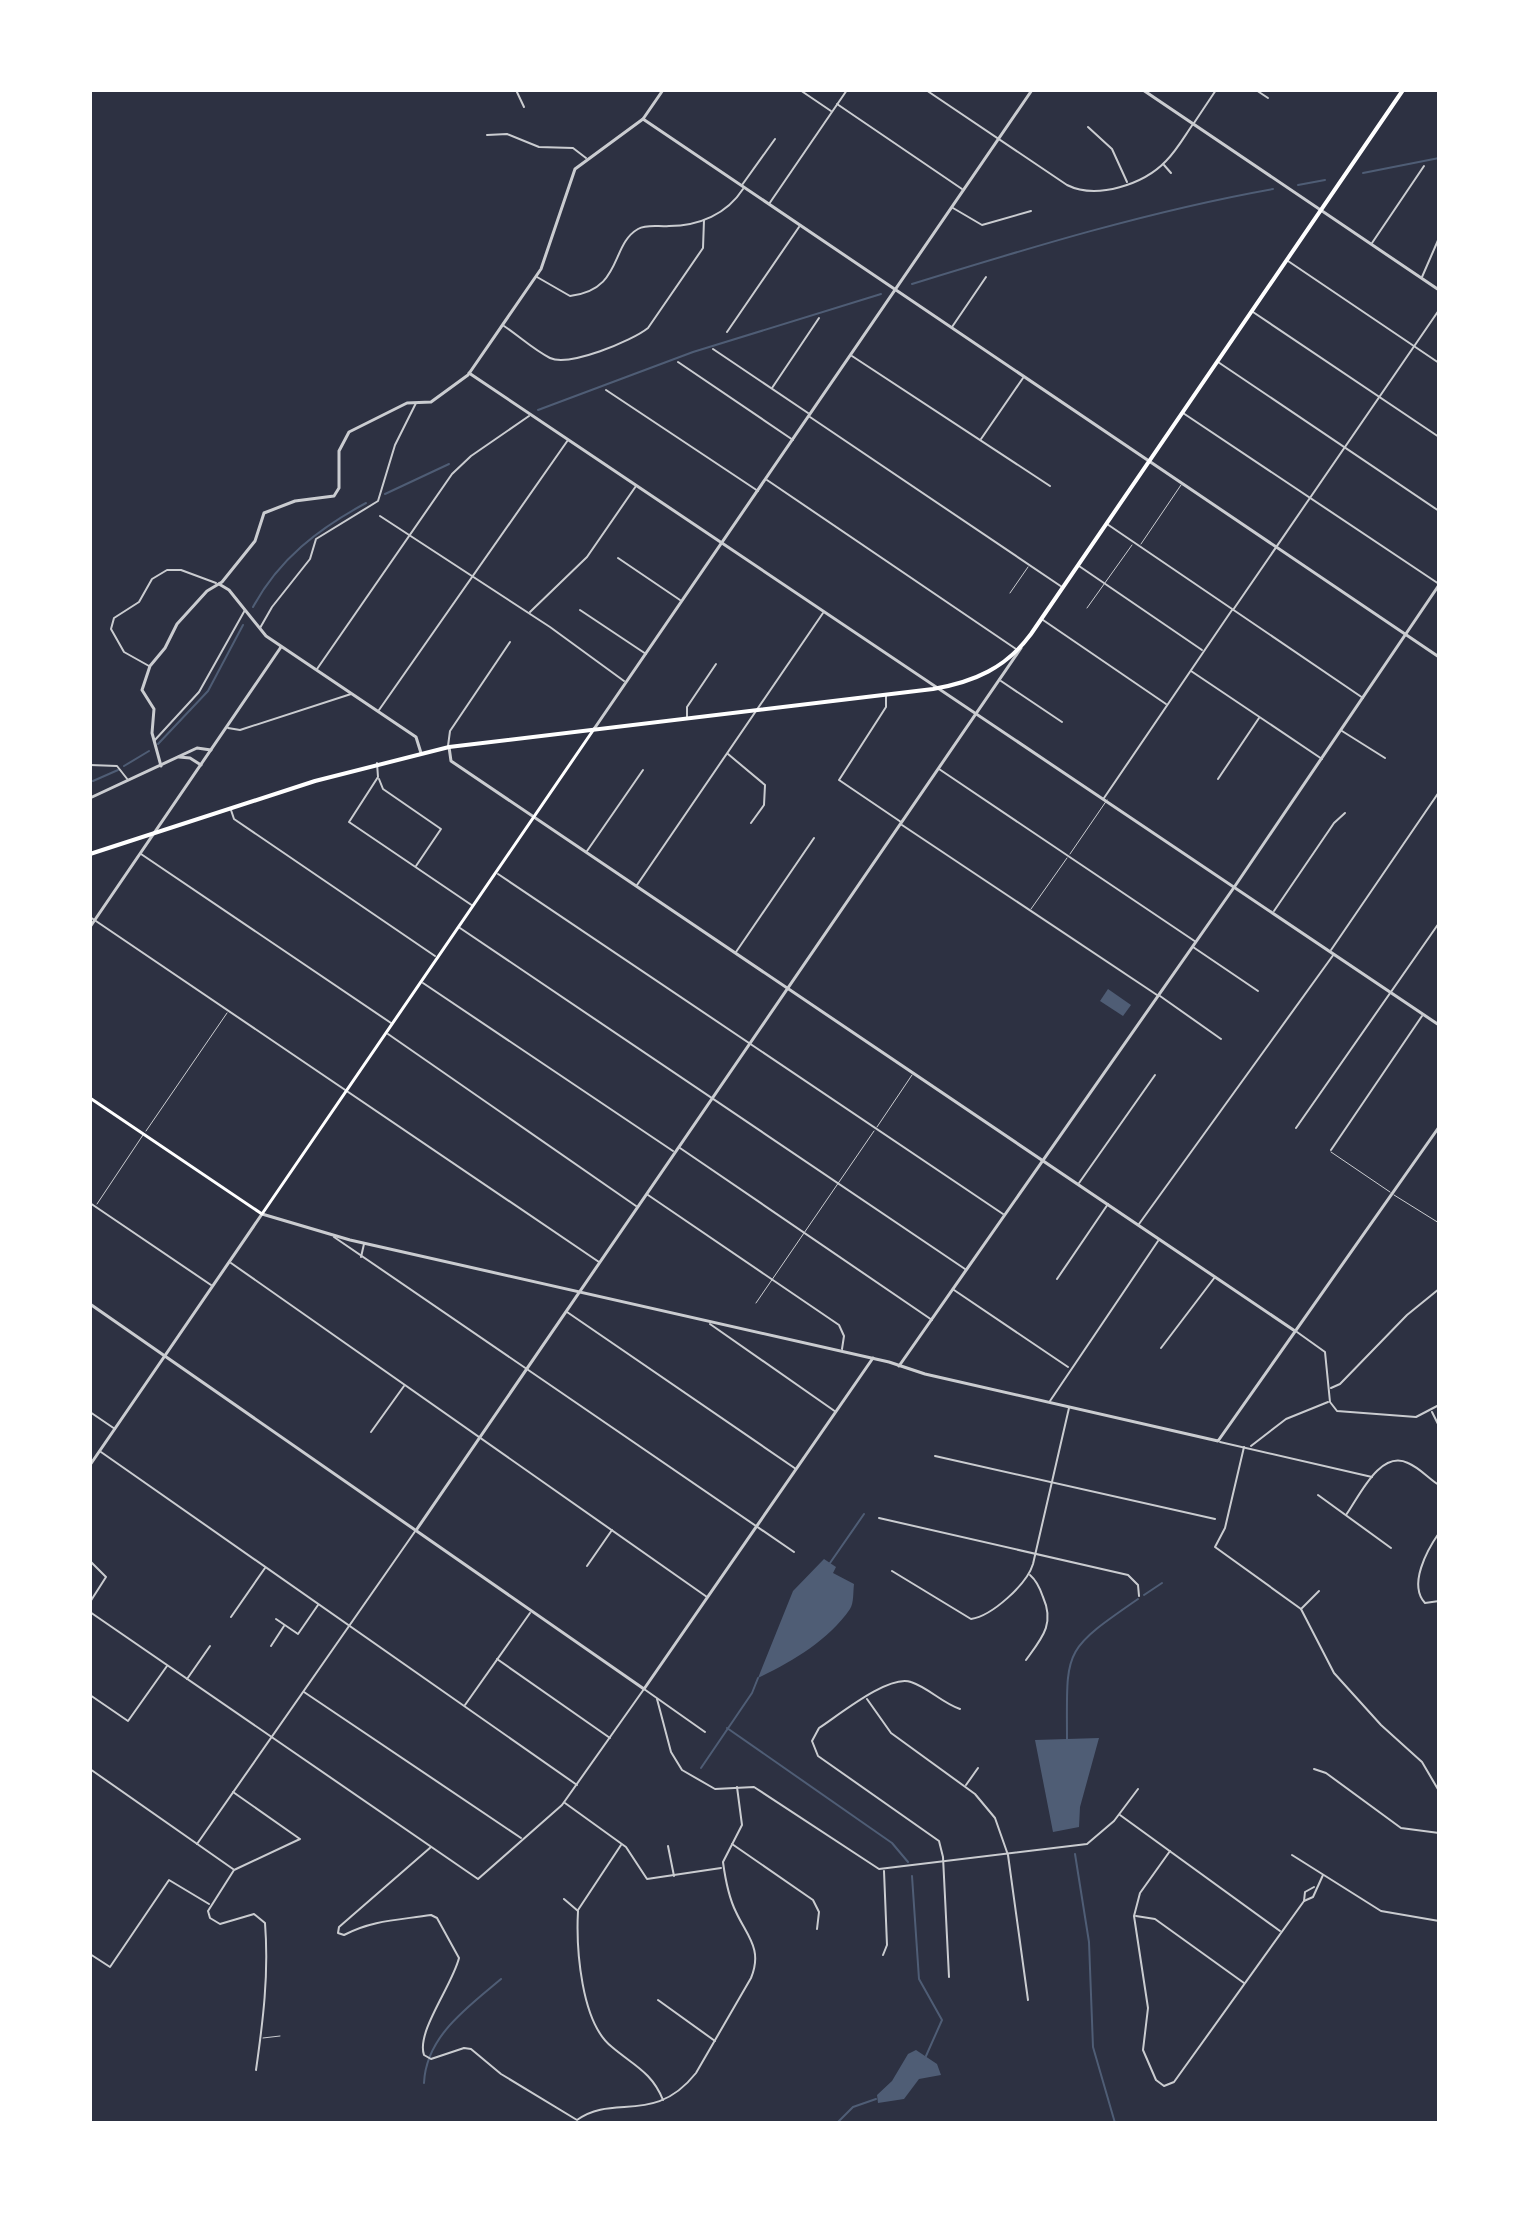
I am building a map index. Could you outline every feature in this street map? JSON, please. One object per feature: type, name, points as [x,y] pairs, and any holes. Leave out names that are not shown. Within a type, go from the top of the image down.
[{"type":"main road","points":[[90,854],[377,763],[449,747],[940,688],[988,674],[1019,649],[1041,619],[1403,90]]},
{"type":"main road","points":[[90,1098],[262,1214],[594,729]]},
{"type":"street","points":[[516,90],[524,107]]},
{"type":"street","points":[[161,766],[153,742],[154,709],[142,691],[150,666],[179,621],[207,591],[219,584],[255,541],[259,520],[268,510],[299,500],[334,496],[339,488],[339,451],[352,429],[404,404],[433,401],[445,388],[469,373],[536,277],[549,252],[571,178],[587,159],[643,119],[663,90]]},
{"type":"street","points":[[800,90],[832,112]]},
{"type":"street","points":[[768,205],[847,90]]},
{"type":"street","points":[[926,90],[1072,188],[1091,192],[1127,184],[1163,164],[1216,90]]},
{"type":"street","points":[[594,729],[724,544],[1032,90]]},
{"type":"street","points":[[1143,90],[1439,290]]},
{"type":"street","points":[[1256,90],[1268,98]]},
{"type":"street","points":[[837,104],[964,190]]},
{"type":"street","points":[[643,119],[1439,657]]},
{"type":"street","points":[[1088,127],[1112,149],[1127,184]]},
{"type":"street","points":[[487,135],[507,134],[539,147],[573,148],[587,159]]},
{"type":"street","points":[[536,277],[560,293],[576,295],[603,283],[638,229],[704,220],[727,209],[775,139]]},
{"type":"street","points":[[1163,164],[1171,173]]},
{"type":"street","points":[[1371,244],[1424,166]]},
{"type":"street","points":[[952,207],[982,225],[1031,211]]},
{"type":"street","points":[[503,325],[549,357],[563,361],[636,336],[648,328],[703,248],[704,220]]},
{"type":"street","points":[[727,332],[799,226]]},
{"type":"street","points":[[1421,278],[1439,238]]},
{"type":"street","points":[[1287,260],[1439,363]]},
{"type":"street","points":[[951,328],[986,277]]},
{"type":"street","points":[[1106,799],[1190,670],[1439,310]]},
{"type":"street","points":[[1252,311],[1439,437]]},
{"type":"street","points":[[771,389],[819,318]]},
{"type":"street","points":[[713,349],[1062,587]]},
{"type":"street","points":[[851,355],[1050,486]]},
{"type":"street","points":[[678,362],[793,440]]},
{"type":"street","points":[[1217,362],[1439,511]]},
{"type":"street","points":[[469,373],[1439,1025]]},
{"type":"street","points":[[981,440],[1024,377]]},
{"type":"street","points":[[606,390],[758,491]]},
{"type":"street","points":[[260,629],[272,607],[310,559],[316,539],[378,501],[395,445],[416,401]]},
{"type":"street","points":[[899,1366],[1235,886],[1439,584],[1182,412]]},
{"type":"street","points":[[317,670],[463,462],[531,415]]},
{"type":"street","points":[[378,711],[568,440]]},
{"type":"street","points":[[197,1844],[1001,681],[1019,649],[766,479]]},
{"type":"street","points":[[529,613],[587,557],[637,485]]},
{"type":"street","points":[[380,516],[529,613],[627,682]]},
{"type":"street","points":[[1106,524],[1363,698]]},
{"type":"street","points":[[618,558],[682,602]]},
{"type":"street","points":[[1077,565],[1203,651]]},
{"type":"street","points":[[150,666],[121,648],[111,630],[114,618],[139,602],[152,579],[167,570],[181,570],[197,579],[219,584],[281,647],[416,737],[421,753]]},
{"type":"street","points":[[153,742],[199,692],[245,610]]},
{"type":"street","points":[[580,610],[646,654]]},
{"type":"street","points":[[636,886],[825,611]]},
{"type":"street","points":[[1041,619],[1167,704]]},
{"type":"street","points":[[510,642],[450,731],[451,761],[1325,1352],[1330,1402],[1340,1412],[1421,1416],[1439,1405]]},
{"type":"street","points":[[90,927],[92,919],[281,647]]},
{"type":"street","points":[[687,717],[687,707],[716,664]]},
{"type":"street","points":[[1190,670],[1322,759]]},
{"type":"street","points":[[1001,681],[1062,722]]},
{"type":"street","points":[[227,727],[240,730],[351,693]]},
{"type":"street","points":[[887,695],[886,707],[839,780],[1221,1039]]},
{"type":"street","points":[[1218,779],[1260,717]]},
{"type":"street","points":[[1341,730],[1385,758]]},
{"type":"street","points":[[90,798],[197,748],[211,750]]},
{"type":"street","points":[[727,753],[765,785],[764,805],[751,823]]},
{"type":"street","points":[[179,757],[190,758],[201,765]]},
{"type":"street","points":[[377,763],[383,789],[441,829],[415,867]]},
{"type":"street","points":[[90,765],[117,766],[129,781]]},
{"type":"street","points":[[938,769],[1196,942]]},
{"type":"street","points":[[586,852],[643,770]]},
{"type":"street","points":[[378,777],[349,822],[474,906]]},
{"type":"street","points":[[1139,1225],[1332,952],[1439,792]]},
{"type":"street","points":[[230,809],[234,819],[438,958]]},
{"type":"street","points":[[1273,912],[1334,823],[1345,813]]},
{"type":"street","points":[[735,953],[814,838]]},
{"type":"street","points":[[140,854],[393,1025]]},
{"type":"street","points":[[497,873],[1004,1215]]},
{"type":"street","points":[[92,919],[600,1262]]},
{"type":"street","points":[[1296,1128],[1439,923]]},
{"type":"street","points":[[460,927],[966,1270]]},
{"type":"street","points":[[1192,947],[1258,991]]},
{"type":"street","points":[[422,982],[675,1152]]},
{"type":"street","points":[[1331,1150],[1423,1014]]},
{"type":"street","points":[[387,1033],[638,1207]]},
{"type":"street","points":[[1078,1184],[1155,1075]]},
{"type":"street","points":[[1218,1441],[1439,1127]]},
{"type":"street","points":[[679,1147],[932,1320]]},
{"type":"street","points":[[647,1194],[841,1328],[844,1336],[842,1351]]},
{"type":"street","points":[[90,1203],[213,1287]]},
{"type":"street","points":[[1057,1279],[1108,1204]]},
{"type":"street","points":[[90,1465],[262,1214],[365,1243],[873,1358],[1372,1477]]},
{"type":"street","points":[[330,1234],[794,1552]]},
{"type":"street","points":[[1049,1402],[1160,1239]]},
{"type":"street","points":[[361,1257],[365,1243]]},
{"type":"street","points":[[230,1262],[708,1597]]},
{"type":"street","points":[[1161,1348],[1215,1276]]},
{"type":"street","points":[[953,1289],[1070,1369]]},
{"type":"street","points":[[1330,1388],[1340,1384],[1407,1315],[1439,1289]]},
{"type":"street","points":[[90,1304],[705,1732]]},
{"type":"street","points":[[566,1312],[797,1469]]},
{"type":"street","points":[[706,1320],[836,1412]]},
{"type":"street","points":[[90,1612],[270,1739],[478,1879],[564,1803],[873,1358]]},
{"type":"street","points":[[371,1432],[404,1385]]},
{"type":"street","points":[[1250,1446],[1286,1419],[1330,1402]]},
{"type":"street","points":[[892,1571],[971,1619],[986,1613],[1029,1575],[1069,1407]]},
{"type":"street","points":[[1432,1411],[1439,1426]]},
{"type":"street","points":[[90,1412],[115,1429]]},
{"type":"street","points":[[1244,1447],[1225,1528],[1215,1547],[1301,1609],[1334,1673],[1381,1725],[1422,1762],[1439,1791]]},
{"type":"street","points":[[100,1451],[577,1785]]},
{"type":"street","points":[[935,1456],[1215,1519]]},
{"type":"street","points":[[1346,1515],[1372,1477],[1389,1461],[1400,1460],[1439,1485]]},
{"type":"street","points":[[1318,1495],[1391,1548]]},
{"type":"street","points":[[879,1518],[1131,1576],[1141,1590],[1139,1596]]},
{"type":"street","points":[[587,1566],[612,1530]]},
{"type":"street","points":[[1439,1533],[1422,1562],[1420,1594],[1425,1603],[1439,1601]]},
{"type":"street","points":[[90,1561],[106,1577],[90,1602]]},
{"type":"street","points":[[231,1617],[266,1567]]},
{"type":"street","points":[[1026,1660],[1045,1634],[1049,1621],[1037,1581],[1029,1575]]},
{"type":"street","points":[[1301,1609],[1319,1591]]},
{"type":"street","points":[[276,1619],[298,1634],[319,1604]]},
{"type":"street","points":[[464,1706],[532,1610]]},
{"type":"street","points":[[271,1646],[285,1625]]},
{"type":"street","points":[[187,1680],[210,1646]]},
{"type":"street","points":[[497,1659],[610,1738]]},
{"type":"street","points":[[90,1695],[128,1721],[167,1666]]},
{"type":"street","points":[[949,1977],[943,1864],[936,1839],[818,1756],[812,1741],[819,1728],[890,1682],[907,1681],[960,1709]]},
{"type":"street","points":[[303,1691],[523,1839]]},
{"type":"street","points":[[657,1698],[677,1765],[708,1787],[721,1790],[748,1786],[759,1790],[867,1864],[883,1870],[1087,1844],[1119,1815],[1138,1789]]},
{"type":"street","points":[[866,1698],[891,1733],[966,1786],[995,1818],[1008,1855],[1028,2000]]},
{"type":"street","points":[[966,1786],[978,1768]]},
{"type":"street","points":[[90,1769],[234,1870]]},
{"type":"street","points":[[1314,1769],[1326,1773],[1401,1828],[1416,1833],[1439,1833]]},
{"type":"street","points":[[431,1847],[339,1927],[338,1933],[344,1935],[372,1922],[431,1915],[437,1918],[459,1958],[448,1991],[423,2035],[424,2055],[431,2059],[464,2048],[471,2049],[501,2074],[578,2122],[591,2112],[630,2110],[664,2100],[689,2082],[751,1978],[756,1960],[752,1938],[735,1911],[723,1867],[723,1859],[743,1822],[737,1787]]},
{"type":"street","points":[[233,1792],[300,1839],[234,1870],[210,1905],[209,1916],[217,1923],[229,1923],[254,1914],[265,1923],[267,1997],[260,2023],[256,2070]]},
{"type":"street","points":[[564,1803],[622,1844],[643,1877],[655,1880],[723,1867]]},
{"type":"street","points":[[1119,1815],[1282,1933]]},
{"type":"street","points":[[622,1844],[578,1911],[584,1983],[593,2023],[611,2047],[650,2076],[664,2100]]},
{"type":"street","points":[[732,1844],[816,1903],[820,1915],[817,1929]]},
{"type":"street","points":[[668,1846],[674,1877]]},
{"type":"street","points":[[1170,1851],[1141,1890],[1134,1916],[1148,2008],[1143,2050],[1156,2080],[1166,2086],[1174,2082],[1246,1984],[1304,1901],[1305,1892],[1315,1886],[1323,1875]]},
{"type":"street","points":[[1292,1855],[1387,1914],[1439,1921]]},
{"type":"street","points":[[883,1870],[887,1945],[883,1955]]},
{"type":"street","points":[[90,1954],[110,1967],[169,1880],[210,1905]]},
{"type":"street","points":[[1304,1901],[1313,1897],[1315,1886]]},
{"type":"street","points":[[564,1899],[578,1911]]},
{"type":"street","points":[[1134,1916],[1155,1919],[1246,1984]]},
{"type":"street","points":[[658,2000],[715,2041]]},
{"type":"lane","points":[[1139,546],[1182,483]]},
{"type":"lane","points":[[1087,608],[1134,542]]},
{"type":"lane","points":[[1010,593],[1030,565]]},
{"type":"lane","points":[[1030,911],[1106,799]]},
{"type":"lane","points":[[90,1213],[228,1011]]},
{"type":"lane","points":[[756,1303],[914,1073]]},
{"type":"lane","points":[[1331,1150],[1439,1223]]},
{"type":"lane","points":[[261,2038],[280,2036]]},
{"type":"water","points":[[1108,989],[1131,1005],[1123,1016],[1100,1001]]},
{"type":"water","points":[[824,1559],[836,1567],[833,1573],[854,1584],[850,1609],[820,1641],[758,1678],[793,1591]]},
{"type":"water","points":[[1099,1738],[1080,1807],[1079,1827],[1053,1832],[1035,1740]]},
{"type":"water","points":[[916,2050],[937,2064],[941,2075],[919,2079],[904,2099],[878,2103],[877,2095],[892,2081],[908,2054]]},
{"type":"waterway","points":[[1363,173],[1439,158]]},
{"type":"waterway","points":[[1298,185],[1325,180]]},
{"type":"waterway","points":[[912,284],[1136,219],[1273,189]]},
{"type":"waterway","points":[[538,410],[693,352],[881,294]]},
{"type":"waterway","points":[[385,494],[449,464]]},
{"type":"waterway","points":[[253,607],[275,574],[301,547],[332,523],[366,503]]},
{"type":"waterway","points":[[158,744],[208,691],[243,625]]},
{"type":"waterway","points":[[124,766],[149,751]]},
{"type":"waterway","points":[[93,781],[118,770]]},
{"type":"waterway","points":[[830,1563],[864,1514]]},
{"type":"waterway","points":[[1144,1595],[1162,1583]]},
{"type":"waterway","points":[[1067,1741],[1067,1687],[1074,1655],[1094,1631],[1138,1599]]},
{"type":"waterway","points":[[701,1768],[752,1693],[758,1678]]},
{"type":"waterway","points":[[727,1728],[892,1843],[908,1862]]},
{"type":"waterway","points":[[1075,1854],[1089,1942],[1093,2047],[1115,2123]]},
{"type":"waterway","points":[[912,1876],[919,1979],[942,2020],[926,2056]]},
{"type":"waterway","points":[[424,2083],[432,2051],[441,2037],[463,2012],[501,1979]]},
{"type":"waterway","points":[[837,2123],[853,2107],[876,2099]]}]
